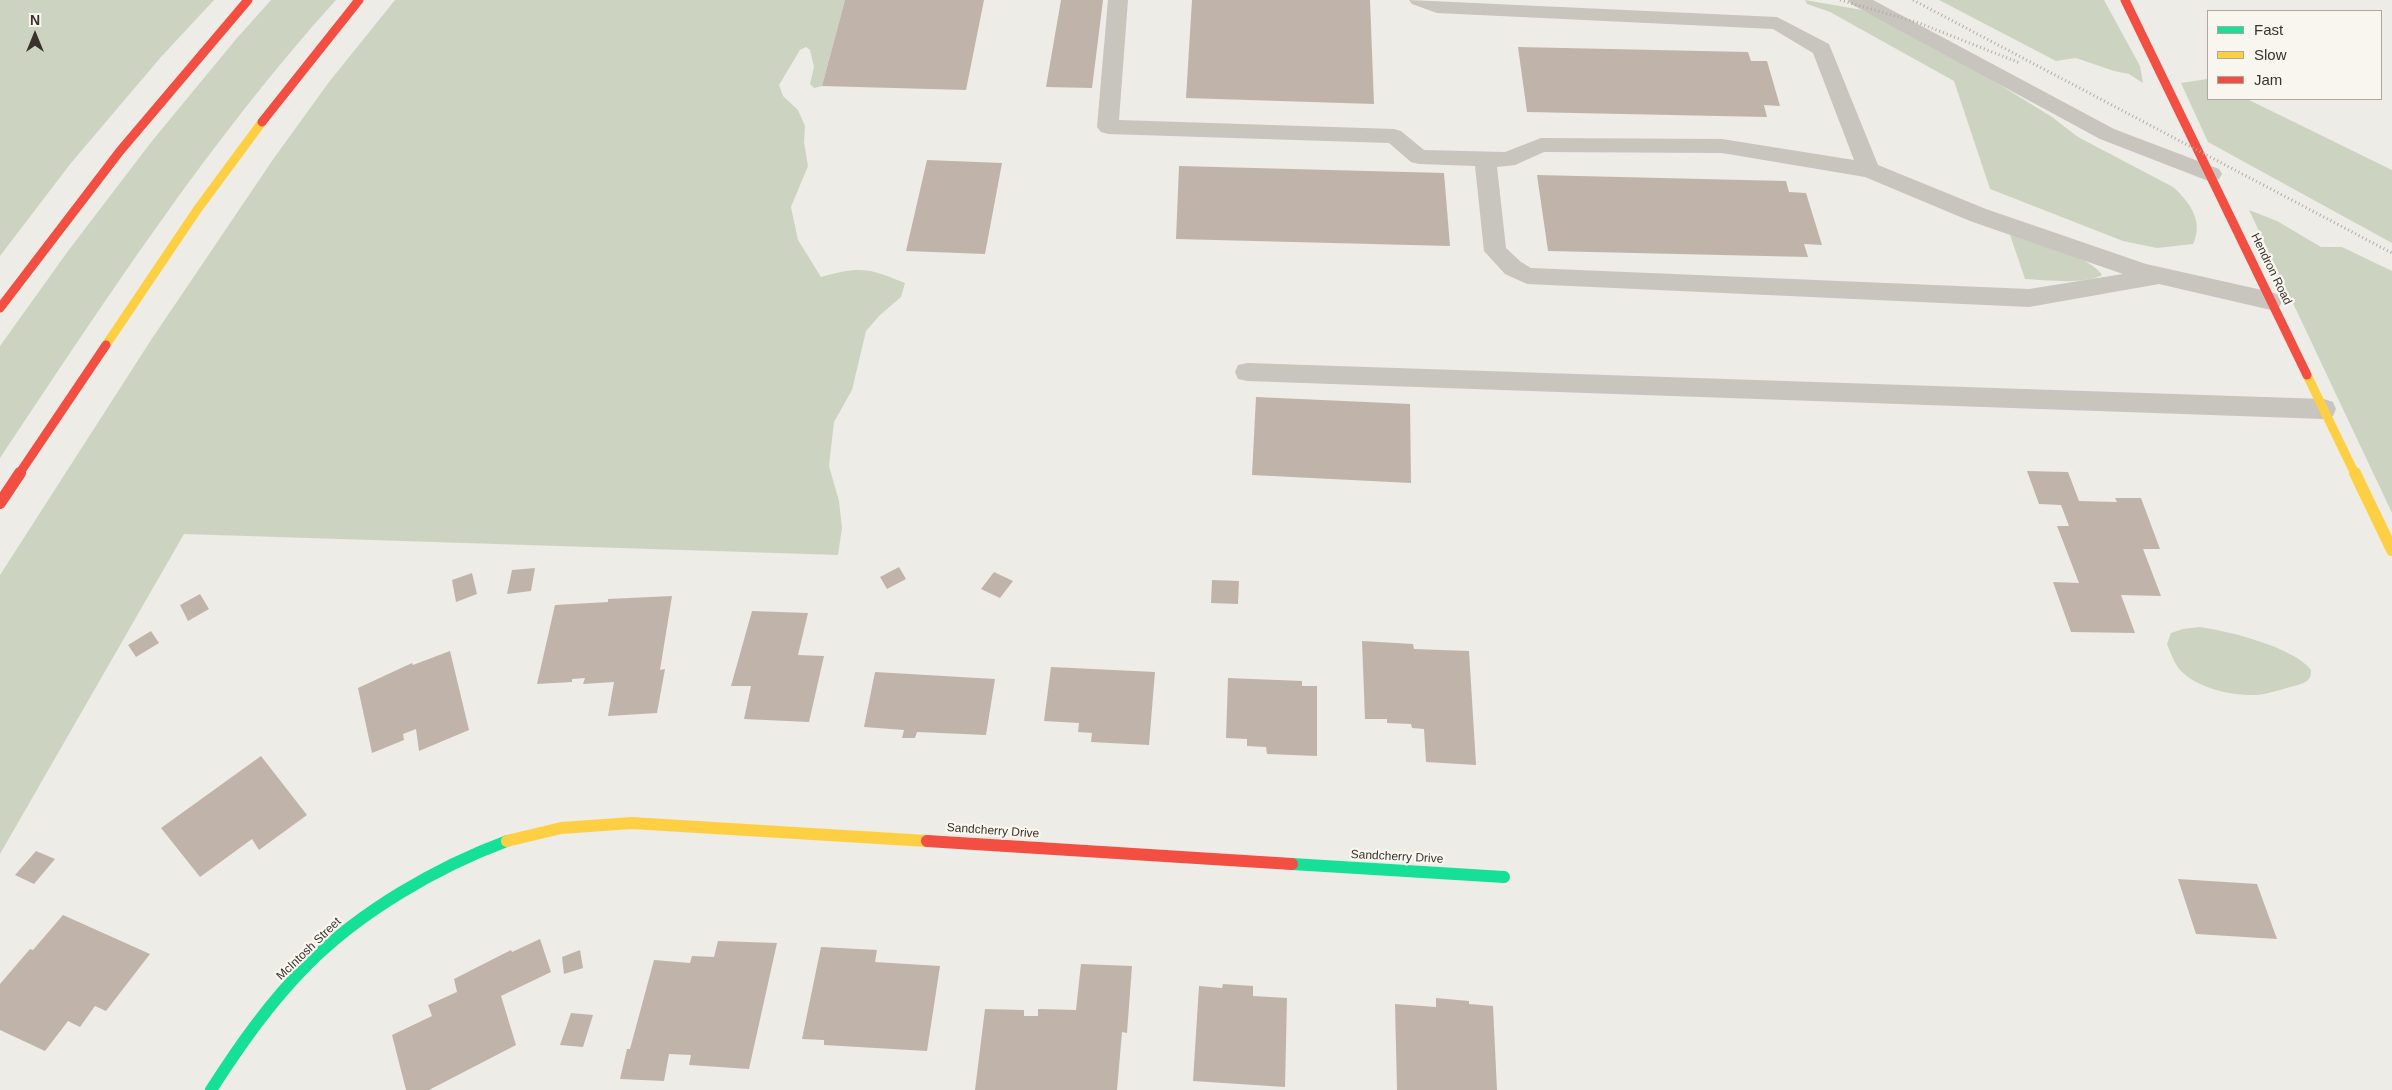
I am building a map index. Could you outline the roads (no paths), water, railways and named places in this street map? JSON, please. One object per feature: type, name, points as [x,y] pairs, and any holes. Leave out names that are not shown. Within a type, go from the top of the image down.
[{"type":"street","points":[[0,308],[50,238],[178,78],[248,0]]},
{"type":"street","points":[[0,503],[196,210],[292,82],[359,0]]},
{"type":"street","name":"Hendron Road","points":[[2124,0],[2211,174],[2392,550]]},
{"type":"street","name":"Sandcherry Drive","points":[[484,849],[546,830],[611,822],[1504,877]]},
{"type":"street","name":"McIntosh Street","points":[[211,1090],[268,1013],[304,971],[347,930],[453,864],[484,849]]},
{"type":"lane","points":[[1118,0],[1108,127],[1394,136],[1419,157],[1506,160],[1540,145],[1722,146],[1869,170],[1978,215],[2144,272],[2271,301]]},
{"type":"lane","points":[[1419,0],[1437,7],[1777,23],[1822,49],[1869,170]]},
{"type":"lane","points":[[1858,0],[2107,134],[2211,174]]},
{"type":"lane","points":[[1485,159],[1495,251],[1513,268],[1527,276],[2029,298],[2160,276]]},
{"type":"lane","points":[[1247,372],[2324,409]]},
{"type":"railway","points":[[1840,0],[1919,23],[2020,63]]},
{"type":"railway","points":[[1913,0],[2392,253]]}]
